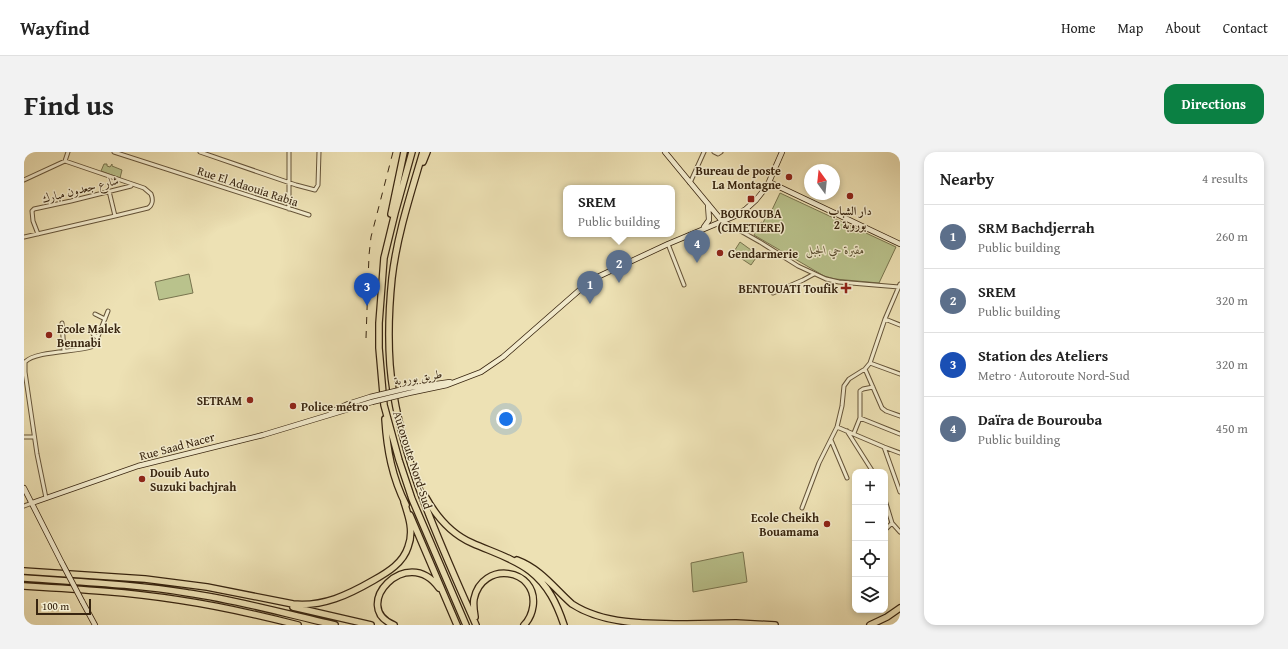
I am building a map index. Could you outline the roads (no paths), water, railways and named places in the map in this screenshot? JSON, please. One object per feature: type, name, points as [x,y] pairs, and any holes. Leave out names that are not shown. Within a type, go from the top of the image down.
[{"type":"highway","points":[[386,248],[404,152]]},
{"type":"highway","name":"Autoroute Nord-Sud","points":[[412,152],[386,248],[379,323],[384,405],[412,499],[466,625]]},
{"type":"highway","name":"Autoroute Nord-Sud","points":[[423,152],[400,232],[392,277],[389,349],[390,366],[398,413],[414,474],[448,562],[476,624]]},
{"type":"highway","points":[[412,186],[428,152]]},
{"type":"highway","points":[[384,405],[389,459],[404,502],[457,625]]},
{"type":"highway","points":[[414,474],[428,502],[447,527],[470,543],[524,562],[531,566],[544,576],[572,604],[594,618],[608,622],[630,625],[736,623],[775,625]]},
{"type":"highway","points":[[25,571],[145,579],[207,587],[301,604],[327,602],[354,592],[387,572],[405,555],[410,542],[411,529],[404,502]]},
{"type":"highway","points":[[498,553],[524,567],[541,581],[555,601],[564,625]]},
{"type":"highway","points":[[394,625],[384,620],[379,612],[377,604],[378,595],[383,587],[388,583],[406,573],[416,572],[430,577],[439,588],[452,611]]},
{"type":"highway","points":[[476,624],[474,602],[479,587],[482,582],[492,576],[506,573],[513,574],[521,578],[528,585],[532,593],[534,603],[532,612],[524,625]]},
{"type":"highway","points":[[24,578],[188,592],[238,602],[334,625]]},
{"type":"highway","points":[[24,586],[179,600],[298,625]]},
{"type":"highway","points":[[239,593],[371,625]]},
{"type":"highway","points":[[870,625],[887,617],[900,608]]},
{"type":"highway","points":[[284,622],[294,625]]},
{"type":"highway","points":[[679,625],[690,624]]},
{"type":"main road","name":"طريق بوروبة","points":[[328,414],[340,407],[456,382],[482,372],[500,359],[591,280],[722,220],[735,216],[746,209],[756,200],[769,182],[782,152]]},
{"type":"main road","points":[[667,153],[690,183],[722,220]]},
{"type":"main road","points":[[769,182],[900,244]]},
{"type":"main road","points":[[703,229],[709,220],[708,204]]},
{"type":"main road","name":"Rue Saad Nacer","points":[[32,503],[138,466],[263,435],[305,423],[328,414]]},
{"type":"main road","points":[[24,488],[94,625]]},
{"type":"street","points":[[65,161],[68,152]]},
{"type":"street","name":"Rue El Adaouia Rabia","points":[[114,152],[309,216]]},
{"type":"street","points":[[200,152],[312,189],[316,189],[318,185],[318,152]]},
{"type":"street","points":[[290,152],[290,209]]},
{"type":"street","points":[[690,183],[704,152]]},
{"type":"street","points":[[714,152],[718,154],[721,152]]},
{"type":"street","points":[[24,180],[65,161],[144,188],[150,192],[152,196],[151,204],[144,209],[24,237]]},
{"type":"street","name":"شارع جعدون مبارك","points":[[38,234],[32,216],[32,211],[34,209],[132,185]]},
{"type":"street","points":[[109,191],[115,216]]},
{"type":"street","points":[[722,220],[814,274],[839,282],[900,285],[885,319],[870,363],[865,369],[849,379],[844,386],[842,406],[837,426],[819,463],[802,508]]},
{"type":"street","points":[[668,244],[684,285]]},
{"type":"street","points":[[773,293],[814,274]]},
{"type":"street","points":[[46,498],[26,397],[24,367],[26,360],[29,358],[64,351],[91,348],[98,338],[108,311]]},
{"type":"street","points":[[95,314],[105,319]]},
{"type":"street","points":[[885,319],[900,325]]},
{"type":"street","points":[[62,323],[64,351]]},
{"type":"street","points":[[93,334],[98,338]]},
{"type":"street","points":[[870,363],[900,374]]},
{"type":"street","points":[[865,369],[882,408],[900,416]]},
{"type":"street","points":[[854,433],[860,418],[860,391],[873,387]]},
{"type":"street","points":[[860,418],[900,434]]},
{"type":"street","points":[[837,426],[900,453]]},
{"type":"street","points":[[847,431],[871,469]]},
{"type":"street","points":[[24,437],[34,437]]},
{"type":"street","points":[[831,440],[847,478]]},
{"type":"street","points":[[884,447],[900,492]]},
{"type":"street","points":[[24,506],[32,503]]},
{"type":"street","points":[[887,505],[892,523],[899,531]]},
{"type":"street","points":[[888,527],[892,523]]},
{"type":"railway","points":[[366,338],[371,237],[393,152]]},
{"type":"place","name":"Bureau de poste La Montagne","points":[[789,177]]},
{"type":"place","name":"دار الشباب بوروبة 2","points":[[850,196]]},
{"type":"place","name":"BOUROUBA (CIMETIERE)","points":[[751,199]]},
{"type":"place","name":"Gendarmerie","points":[[720,253]]},
{"type":"place","name":"Daïra de Bourouba","points":[[697,263]]},
{"type":"place","name":"SREM","points":[[619,283]]},
{"type":"place","name":"BENTOUATI Toufik","points":[[846,288]]},
{"type":"place","name":"SRM Bachdjerrah","points":[[590,304]]},
{"type":"place","name":"Station des Ateliers","points":[[367,306]]},
{"type":"place","name":"Ecole Malek Bennabi","points":[[49,335]]},
{"type":"place","name":"SETRAM","points":[[250,400]]},
{"type":"place","name":"Police métro","points":[[293,406]]},
{"type":"place","name":"Douib Auto Suzuki bachjrah","points":[[142,479]]},
{"type":"place","name":"Ecole Cheikh Bouamama","points":[[827,524]]},
{"type":"park label","name":"مقبرة حي الجبل","points":[[835,249]]}]
